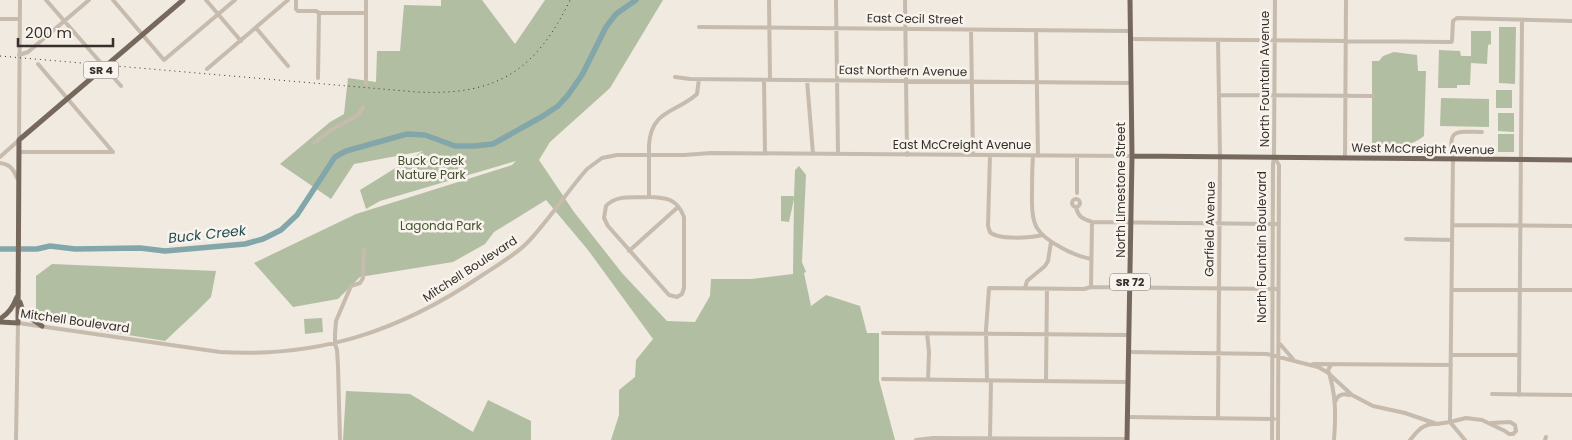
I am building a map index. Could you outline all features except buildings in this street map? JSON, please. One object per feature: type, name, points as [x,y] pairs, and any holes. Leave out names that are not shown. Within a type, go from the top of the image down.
[{"type":"main road","name":"SR 4","points":[[19,140],[183,0]]},
{"type":"main road","name":"North Limestone Street","points":[[1127,439],[1132,156],[1130,0]]},
{"type":"main road","points":[[18,323],[19,140]]},
{"type":"main road","name":"East McCreight Avenue","points":[[1132,156],[1274,157]]},
{"type":"main road","name":"West McCreight Avenue","points":[[1274,157],[1572,160]]},
{"type":"main road","points":[[0,320],[14,306],[18,292]]},
{"type":"main road","points":[[18,292],[24,314],[42,326]]},
{"type":"main road","name":"Mitchell Boulevard","points":[[0,320],[18,323]]},
{"type":"street","points":[[0,157],[2,153],[19,140],[20,0]]},
{"type":"street","points":[[46,0],[121,86]]},
{"type":"street","points":[[19,55],[25,54],[89,0]]},
{"type":"street","points":[[113,0],[164,60],[235,0]]},
{"type":"street","points":[[206,0],[240,41]]},
{"type":"street","points":[[207,69],[288,0]]},
{"type":"street","points":[[296,0],[297,10],[316,11],[319,13],[366,13]]},
{"type":"street","points":[[366,0],[366,84]]},
{"type":"street","points":[[769,0],[770,80]]},
{"type":"street","points":[[836,0],[838,154]]},
{"type":"street","points":[[905,0],[907,155]]},
{"type":"street","name":"North Fountain Avenue","points":[[1274,157],[1275,0]]},
{"type":"street","points":[[1345,158],[1346,0]]},
{"type":"street","points":[[318,78],[319,13]]},
{"type":"street","points":[[1130,40],[1451,42],[1452,22],[1458,18],[1572,22]]},
{"type":"street","points":[[0,19],[19,19]]},
{"type":"street","points":[[1519,395],[1522,20]]},
{"type":"street","name":"East Cecil Street","points":[[699,27],[1130,31]]},
{"type":"street","points":[[256,28],[288,66]]},
{"type":"street","points":[[971,30],[973,155]]},
{"type":"street","points":[[1036,30],[1035,156],[1032,216],[1042,235],[1070,252],[1091,259]]},
{"type":"street","name":"Garfield Avenue","points":[[1218,40],[1220,157],[1218,418]]},
{"type":"street","points":[[19,152],[113,152],[38,64]]},
{"type":"street","name":"East Northern Avenue","points":[[675,77],[699,80],[1131,83]]},
{"type":"street","points":[[649,197],[649,136],[655,122],[661,116],[698,93],[699,80]]},
{"type":"street","points":[[764,80],[765,154]]},
{"type":"street","points":[[807,80],[813,154]]},
{"type":"street","points":[[1219,95],[1372,96]]},
{"type":"street","points":[[314,144],[331,130],[358,115],[363,107]]},
{"type":"street","points":[[1465,440],[1450,422],[1453,159],[1451,141],[1454,134],[1460,132],[1482,132]]},
{"type":"street","name":"Mitchell Boulevard","points":[[18,323],[228,353],[286,351],[335,344],[371,333],[423,312],[448,298],[512,255],[527,243],[577,180],[597,161],[617,155],[649,155]]},
{"type":"street","name":"East McCreight Avenue","points":[[649,155],[1132,156]]},
{"type":"street","points":[[990,155],[988,226],[990,232],[997,236],[1034,237],[1042,235]]},
{"type":"street","points":[[1077,156],[1077,193]]},
{"type":"street","name":"North Fountain Boulevard","points":[[1272,440],[1272,224],[1274,157]]},
{"type":"street","name":"North Fountain Boulevard","points":[[1274,157],[1279,165],[1278,440]]},
{"type":"street","points":[[0,163],[10,166],[16,173],[19,183]]},
{"type":"street","points":[[649,197],[668,199],[683,214],[685,222],[684,288],[679,296],[669,295],[629,251],[608,226],[604,218],[604,210],[607,204],[618,198],[649,197]]},
{"type":"street","points":[[629,251],[678,207]]},
{"type":"street","points":[[1076,207],[1081,218],[1092,222],[1278,224]]},
{"type":"street","points":[[1091,287],[1092,222]]},
{"type":"street","points":[[1452,225],[1572,226]]},
{"type":"street","points":[[1406,240],[1452,240]]},
{"type":"street","points":[[1025,288],[1028,279],[1042,270],[1047,263],[1052,242]]},
{"type":"street","points":[[340,440],[338,366],[335,344],[336,321],[351,286],[360,283],[364,278],[364,249]]},
{"type":"street","points":[[990,438],[986,333],[989,288],[1278,289]]},
{"type":"street","points":[[1046,381],[1047,289]]},
{"type":"street","points":[[1452,290],[1572,290]]},
{"type":"street","points":[[16,440],[18,323]]},
{"type":"street","points":[[883,332],[1129,334]]},
{"type":"street","points":[[927,333],[929,352],[928,380]]},
{"type":"street","points":[[1278,340],[1285,352],[1295,360]]},
{"type":"street","points":[[1129,352],[1272,355],[1295,360],[1318,367],[1352,395],[1374,406],[1405,413],[1437,424]]},
{"type":"street","points":[[1451,355],[1519,355]]},
{"type":"street","points":[[1305,364],[1451,365]]},
{"type":"street","points":[[1334,364],[1328,368],[1334,390],[1334,440]]},
{"type":"street","points":[[883,379],[1128,382]]},
{"type":"street","points":[[1335,404],[1337,398],[1342,394],[1352,395]]},
{"type":"street","points":[[1492,394],[1572,395]]},
{"type":"street","points":[[1128,417],[1278,419]]},
{"type":"street","points":[[1410,440],[1426,424],[1470,418],[1491,423],[1509,434],[1513,434],[1516,431],[1516,427],[1512,423],[1491,423]]},
{"type":"street","points":[[916,440],[933,438],[1127,439]]},
{"type":"green space","points":[[441,0],[482,0],[515,44],[545,0],[663,0],[610,88],[550,142],[539,160],[574,212],[622,273],[667,321],[695,322],[710,296],[711,279],[751,279],[793,274],[794,199],[789,222],[781,221],[781,196],[794,197],[795,170],[799,166],[806,175],[802,262],[806,272],[804,273],[811,306],[826,295],[860,306],[867,333],[879,333],[879,380],[895,440],[611,440],[619,415],[619,390],[635,377],[636,360],[653,339],[588,250],[546,200],[494,232],[485,244],[453,262],[360,277],[338,299],[293,307],[254,263],[356,214],[512,165],[516,161],[380,201],[366,209],[360,190],[423,151],[354,164],[331,199],[280,164],[330,122],[344,114],[348,78],[376,82],[377,51],[400,51],[404,5],[441,6]]},
{"type":"green space","points":[[1499,27],[1516,27],[1515,84],[1499,83]]},
{"type":"green space","points":[[1471,31],[1491,31],[1491,44],[1488,45],[1487,64],[1471,63],[1470,85],[1457,85],[1457,88],[1438,88],[1439,50],[1460,51],[1461,56],[1471,56]]},
{"type":"green space","points":[[1394,52],[1417,55],[1418,71],[1426,71],[1424,136],[1406,145],[1372,145],[1372,61],[1379,61],[1383,56]]},
{"type":"green space","points":[[1496,90],[1512,90],[1512,108],[1496,108]]},
{"type":"green space","points":[[1441,98],[1489,99],[1489,127],[1440,126]]},
{"type":"green space","points":[[1498,113],[1514,113],[1514,132],[1498,131]]},
{"type":"green space","points":[[1498,134],[1514,134],[1514,152],[1498,152]]},
{"type":"green space","points":[[52,264],[216,271],[211,297],[165,341],[36,320],[36,276]]},
{"type":"green space","points":[[322,318],[323,332],[305,334],[304,319]]},
{"type":"green space","points":[[346,391],[410,394],[473,432],[488,400],[531,421],[531,440],[343,440]]},
{"type":"waterway","name":"Buck Creek","points":[[0,249],[37,249],[50,246],[75,249],[140,248],[165,251],[245,244],[263,239],[281,230],[297,215],[335,157],[346,151],[407,134],[425,135],[455,146],[493,144],[543,116],[558,106],[568,95],[582,75],[606,27],[616,14],[636,0]]},
{"type":"railway","points":[[0,56],[417,92],[445,92],[469,89],[491,83],[510,74],[543,45],[557,25],[570,0]]},
{"type":"park label","name":"Buck Creek Nature Park","points":[[431,168]]},
{"type":"park label","name":"Lagonda Park","points":[[441,226]]}]
